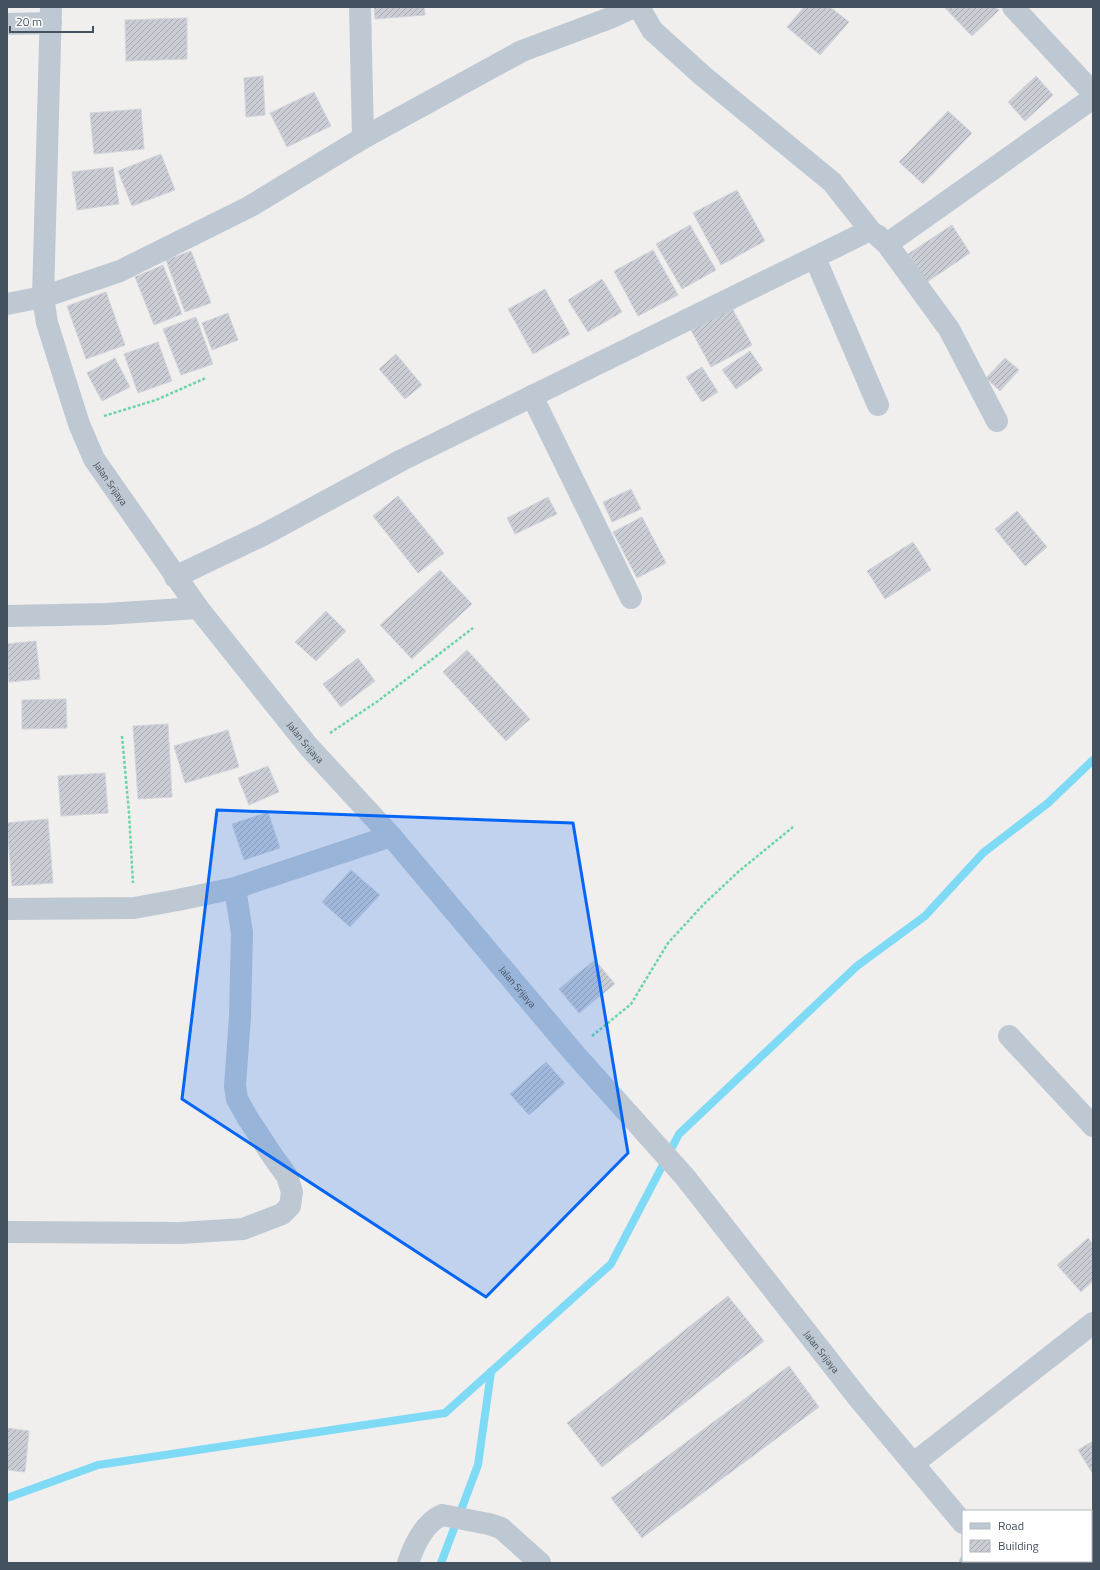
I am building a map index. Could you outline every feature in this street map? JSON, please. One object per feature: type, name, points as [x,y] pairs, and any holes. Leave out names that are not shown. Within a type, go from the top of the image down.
[{"type":"street","points":[[360,7],[363,138]]},
{"type":"street","points":[[7,304],[43,297],[120,270],[250,207],[363,138],[522,51],[634,7]]},
{"type":"street","points":[[639,7],[652,30],[702,76],[832,182],[870,230],[887,244],[949,329],[997,421]]},
{"type":"street","points":[[1013,7],[1093,93]]},
{"type":"street","points":[[7,24],[51,15]]},
{"type":"street","name":"Jalan Srijaya","points":[[51,15],[43,297],[47,324],[79,424],[94,459],[198,608],[309,747],[391,836],[573,1052],[685,1177],[859,1399],[962,1522]]},
{"type":"street","points":[[887,244],[1093,98]]},
{"type":"street","points":[[176,577],[265,534],[402,460],[870,230]]},
{"type":"street","points":[[815,258],[878,405]]},
{"type":"street","points":[[532,396],[631,598]]},
{"type":"street","points":[[7,616],[106,614],[198,608]]},
{"type":"street","points":[[7,909],[134,908],[235,888],[391,836]]},
{"type":"street","points":[[7,1232],[180,1233],[243,1229],[282,1214],[290,1206],[292,1192],[287,1176],[247,1116],[238,1100],[235,1086],[240,1017],[242,933],[235,888]]},
{"type":"street","points":[[1009,1036],[1093,1126]]},
{"type":"street","points":[[914,1463],[1093,1323]]},
{"type":"street","points":[[408,1563],[412,1550],[429,1523],[442,1515],[471,1520],[501,1528],[540,1563]]},
{"type":"path","points":[[79,424],[156,400],[206,378]]},
{"type":"path","points":[[309,747],[378,701],[473,628]]},
{"type":"path","points":[[122,736],[132,857],[134,908]]},
{"type":"path","points":[[573,1052],[631,1004],[668,942],[702,905],[738,872],[793,826]]},
{"type":"highlighted area","points":[[217,810],[573,823],[628,1153],[486,1297],[182,1099]]},
{"type":"building","points":[[374,7],[424,7],[425,15],[375,19]]},
{"type":"building","points":[[804,7],[830,7],[849,22],[820,55],[787,27]]},
{"type":"building","points":[[944,7],[995,7],[999,10],[972,36]]},
{"type":"building","points":[[187,18],[187,59],[126,61],[125,20]]},
{"type":"building","points":[[263,76],[265,115],[246,117],[244,78]]},
{"type":"building","points":[[1036,76],[1053,95],[1025,121],[1008,102]]},
{"type":"building","points":[[314,92],[331,126],[287,147],[270,113]]},
{"type":"building","points":[[141,109],[144,149],[94,154],[90,113]]},
{"type":"building","points":[[948,111],[972,133],[923,184],[899,162]]},
{"type":"building","points":[[161,154],[175,190],[132,206],[118,171]]},
{"type":"building","points":[[113,167],[119,204],[77,210],[72,172]]},
{"type":"building","points":[[737,190],[765,241],[721,265],[693,213]]},
{"type":"building","points":[[690,225],[716,270],[682,289],[656,244]]},
{"type":"building","points":[[952,225],[970,253],[927,282],[908,254]]},
{"type":"building","points":[[653,250],[678,295],[638,316],[614,271]]},
{"type":"building","points":[[191,251],[211,303],[185,312],[166,260]]},
{"type":"building","points":[[163,265],[182,314],[154,325],[135,277]]},
{"type":"building","points":[[602,279],[622,312],[588,332],[568,300]]},
{"type":"building","points":[[545,289],[570,334],[533,354],[508,309]]},
{"type":"building","points":[[106,292],[125,345],[86,359],[67,306]]},
{"type":"building","points":[[732,308],[752,345],[711,367],[691,330]]},
{"type":"building","points":[[228,313],[238,340],[212,350],[202,323]]},
{"type":"building","points":[[196,317],[213,364],[181,375],[163,329]]},
{"type":"building","points":[[158,342],[172,381],[138,393],[124,354]]},
{"type":"building","points":[[750,351],[763,370],[736,389],[722,370]]},
{"type":"building","points":[[396,354],[422,385],[405,399],[379,369]]},
{"type":"building","points":[[115,358],[130,387],[102,401],[87,373]]},
{"type":"building","points":[[1005,358],[1019,370],[1000,391],[986,378]]},
{"type":"building","points":[[702,367],[718,392],[702,402],[686,377]]},
{"type":"building","points":[[631,489],[641,509],[612,522],[603,502]]},
{"type":"building","points":[[398,496],[444,553],[418,573],[373,516]]},
{"type":"building","points":[[548,497],[557,514],[515,534],[507,518]]},
{"type":"building","points":[[1017,511],[1047,547],[1025,566],[995,529]]},
{"type":"building","points":[[642,517],[666,563],[637,578],[613,532]]},
{"type":"building","points":[[913,542],[931,570],[885,599],[867,571]]},
{"type":"building","points":[[440,570],[472,604],[412,659],[380,625]]},
{"type":"building","points":[[326,611],[346,631],[316,661],[295,642]]},
{"type":"building","points":[[36,641],[40,679],[9,682],[7,644]]},
{"type":"building","points":[[467,650],[530,719],[506,741],[443,672]]},
{"type":"building","points":[[358,658],[375,681],[341,707],[323,684]]},
{"type":"building","points":[[66,699],[67,728],[22,729],[22,700]]},
{"type":"building","points":[[168,724],[172,797],[138,799],[133,726]]},
{"type":"building","points":[[228,730],[239,767],[185,783],[174,746]]},
{"type":"building","points":[[268,766],[279,792],[249,805],[238,778]]},
{"type":"building","points":[[105,773],[108,813],[61,816],[58,776]]},
{"type":"building","points":[[268,812],[280,848],[244,860],[232,824]]},
{"type":"building","points":[[48,819],[53,883],[12,886],[7,823]]},
{"type":"building","points":[[351,870],[380,895],[350,927],[322,902]]},
{"type":"building","points":[[595,960],[615,984],[579,1013],[559,989]]},
{"type":"building","points":[[546,1062],[565,1083],[529,1115],[510,1094]]},
{"type":"building","points":[[1088,1238],[1093,1244],[1093,1281],[1081,1292],[1057,1265]]},
{"type":"building","points":[[728,1296],[764,1341],[602,1467],[567,1423]]},
{"type":"building","points":[[789,1366],[819,1407],[642,1538],[611,1498]]},
{"type":"building","points":[[7,1428],[29,1431],[25,1472],[7,1470]]},
{"type":"building","points":[[1093,1441],[1093,1474],[1078,1450]]},
{"type":"waterway","points":[[7,1498],[98,1465],[445,1413],[611,1264],[679,1134],[857,966],[925,916],[983,853],[1048,803],[1093,760]]},
{"type":"waterway","points":[[441,1563],[478,1465],[491,1372]]}]
